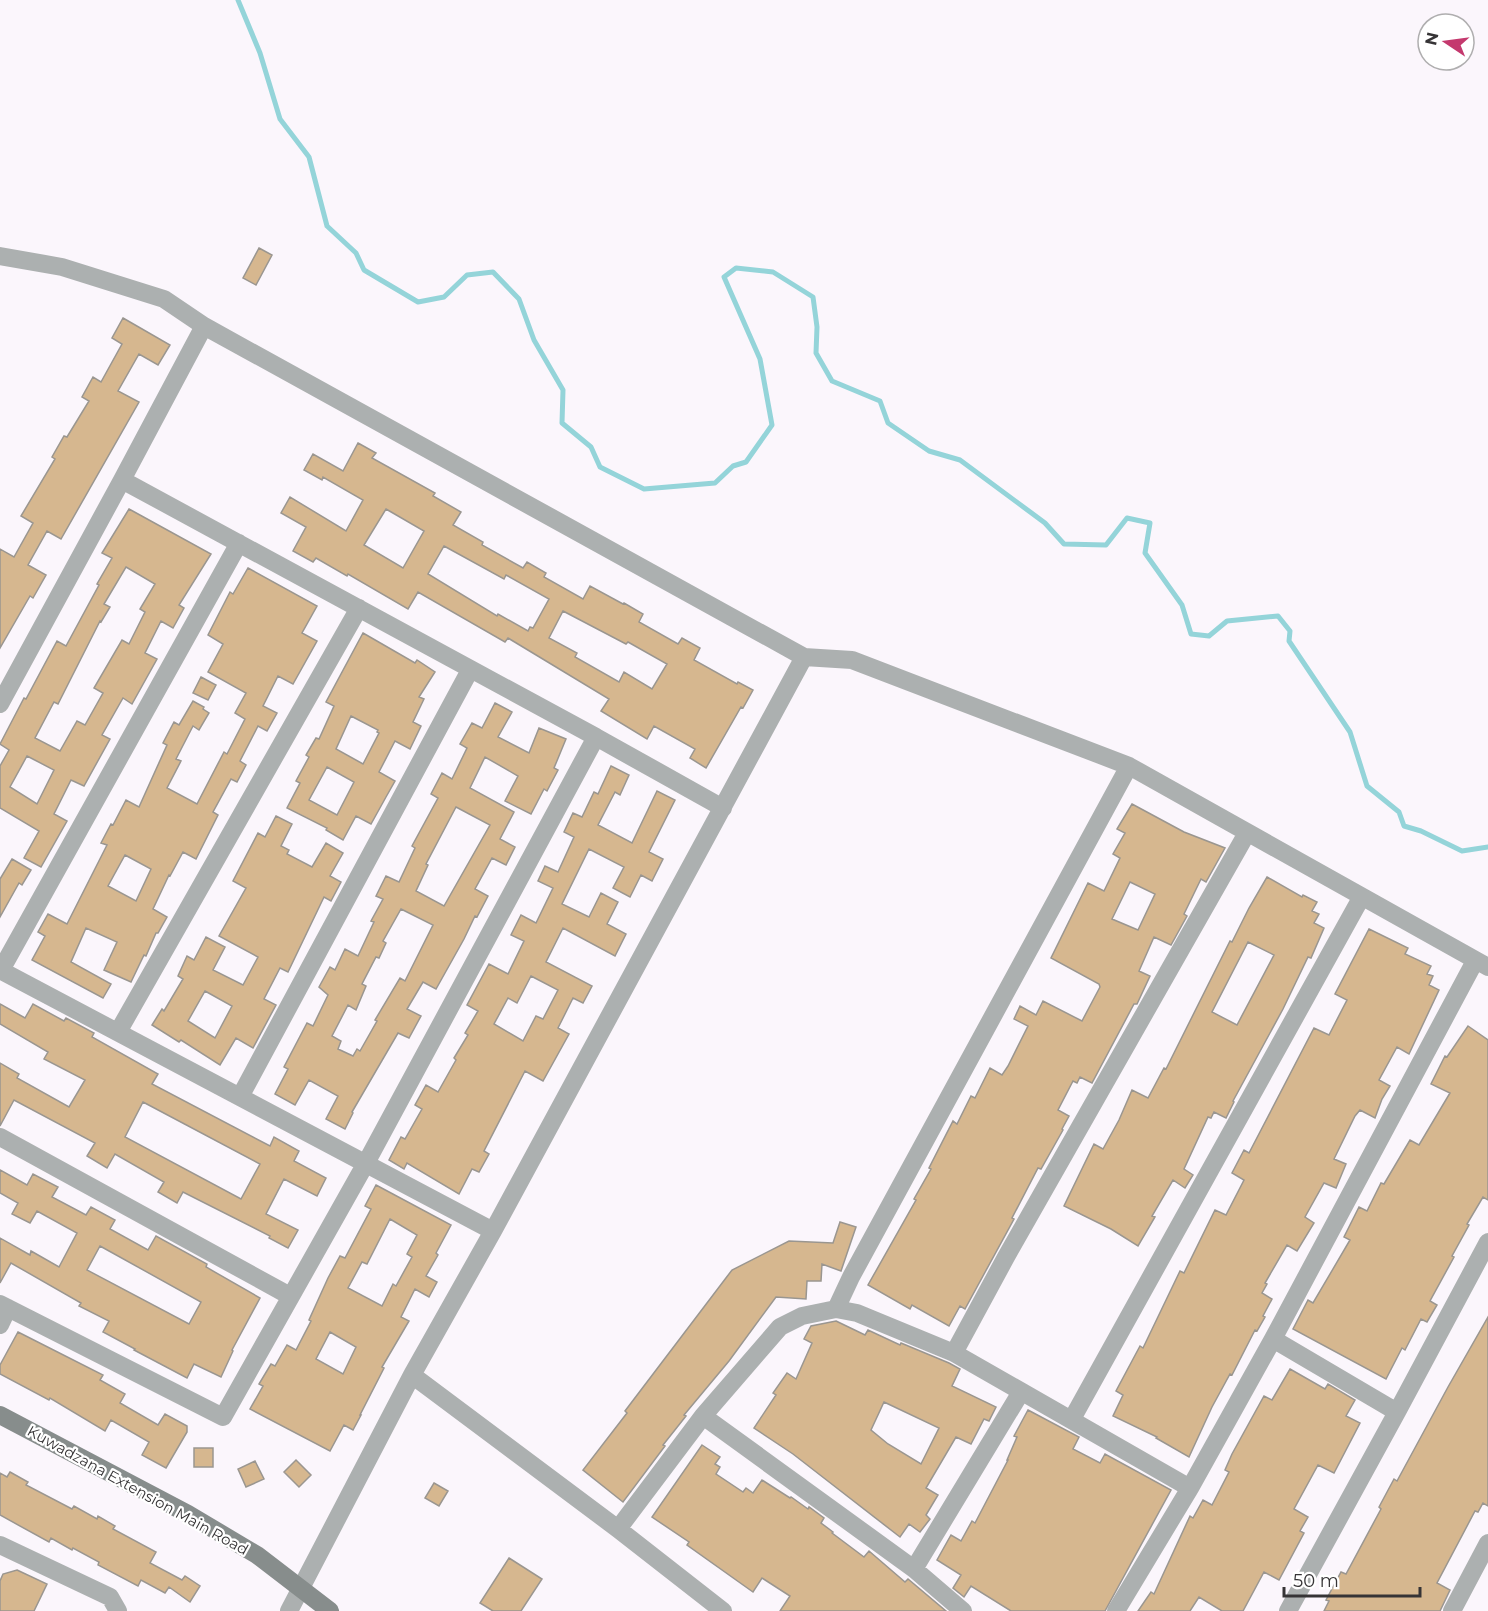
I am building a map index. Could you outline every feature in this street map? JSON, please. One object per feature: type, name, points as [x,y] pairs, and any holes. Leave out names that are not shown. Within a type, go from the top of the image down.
[{"type":"street","points":[[0,256],[62,267],[164,299],[204,326],[804,657],[852,660],[1129,766],[1481,964],[1190,1488],[1116,1611]]},
{"type":"street","points":[[0,704],[204,326]]},
{"type":"street","points":[[122,480],[723,808]]},
{"type":"street","points":[[239,543],[1,970],[493,1231]]},
{"type":"street","points":[[118,1032],[359,608]]},
{"type":"street","points":[[289,1611],[412,1375],[493,1231],[804,657]]},
{"type":"street","points":[[240,1097],[470,670]]},
{"type":"street","points":[[0,1325],[4,1306],[223,1417],[366,1163],[596,737]]},
{"type":"street","points":[[836,1309],[851,1277],[1129,766]]},
{"type":"street","points":[[954,1353],[1006,1257],[1247,833]]},
{"type":"street","points":[[1072,1419],[1361,898]]},
{"type":"street","points":[[0,1137],[290,1296]]},
{"type":"street","points":[[1288,1611],[1488,1242]]},
{"type":"street","points":[[618,1529],[703,1416],[780,1327],[802,1316],[836,1309],[857,1313],[954,1353],[1190,1488]]},
{"type":"street","points":[[1273,1339],[1397,1412]]},
{"type":"street","points":[[412,1375],[618,1529],[723,1611]]},
{"type":"street","points":[[914,1569],[1021,1392]]},
{"type":"street","name":"Kuwadzana Extension Main Road","points":[[0,1415],[188,1514],[257,1555],[330,1611]]},
{"type":"street","points":[[703,1416],[914,1569],[963,1611]]},
{"type":"street","points":[[1452,1611],[1488,1543]]},
{"type":"street","points":[[0,1545],[110,1597],[118,1611]]},
{"type":"building","points":[[259,248],[272,255],[256,285],[243,278]]},
{"type":"building","points":[[123,318],[170,345],[158,365],[139,354],[118,391],[139,402],[61,539],[47,531],[28,565],[46,575],[33,598],[30,596],[0,648],[0,549],[14,557],[33,523],[21,516],[55,459],[52,457],[64,436],[67,437],[89,401],[82,397],[93,377],[101,382],[122,344],[112,338]]},
{"type":"building","points":[[358,443],[376,453],[372,458],[435,493],[433,496],[461,512],[453,525],[483,542],[482,545],[523,568],[527,562],[546,573],[544,577],[583,599],[590,586],[624,603],[643,614],[639,622],[678,644],[682,638],[700,648],[694,660],[737,684],[738,682],[753,690],[706,768],[690,758],[695,749],[654,726],[647,739],[601,711],[609,699],[508,638],[505,642],[418,592],[408,609],[348,574],[347,576],[316,558],[313,562],[293,551],[306,527],[281,513],[290,497],[346,531],[363,500],[323,477],[322,480],[304,470],[313,454],[343,471]],"holes":[[[386,509],[424,531],[403,568],[364,545]],[[444,546],[504,579],[506,575],[549,599],[533,628],[530,627],[528,631],[498,614],[497,616],[428,574]],[[563,611],[626,644],[628,642],[667,664],[652,689],[624,672],[619,682],[575,657],[577,653],[549,638]]]},
{"type":"building","points":[[129,509],[211,554],[179,605],[184,608],[173,628],[161,621],[145,653],[157,659],[132,704],[123,698],[102,735],[110,739],[84,786],[71,780],[54,814],[67,821],[41,867],[24,858],[39,831],[0,808],[0,766],[9,750],[0,744],[57,641],[66,646],[99,585],[97,584],[112,558],[102,553]],"holes":[[[126,567],[155,584],[140,609],[145,612],[129,644],[122,640],[94,688],[103,693],[85,725],[77,721],[60,751],[35,738],[54,702],[58,704],[100,621],[110,607],[104,604]],[[27,756],[54,770],[37,804],[10,787]]]},
{"type":"building","points":[[248,568],[317,606],[302,633],[317,641],[293,684],[278,676],[263,706],[277,713],[267,731],[258,726],[240,761],[246,765],[237,782],[231,779],[213,812],[218,815],[196,859],[183,852],[169,875],[153,909],[167,917],[156,933],[131,982],[104,970],[117,942],[86,928],[71,962],[111,984],[103,998],[32,960],[45,936],[38,932],[48,914],[67,924],[107,845],[101,843],[111,824],[113,825],[126,800],[139,807],[167,745],[163,743],[174,722],[179,725],[193,701],[209,713],[199,730],[193,726],[176,759],[181,761],[167,788],[197,804],[224,752],[227,754],[245,719],[235,713],[246,693],[208,672],[223,644],[208,635],[230,592],[233,594]],"holes":[[[125,855],[151,869],[136,901],[108,886]]]},
{"type":"building","points":[[363,633],[415,663],[417,660],[435,672],[419,697],[424,699],[413,722],[421,726],[410,749],[395,741],[379,772],[395,781],[371,824],[356,816],[343,840],[326,830],[327,828],[287,808],[300,783],[296,781],[309,757],[306,755],[316,738],[319,739],[334,706],[326,702]],"holes":[[[351,716],[378,730],[379,733],[363,764],[336,749]],[[327,767],[354,782],[337,815],[309,800]]]},
{"type":"building","points":[[201,677],[216,685],[208,700],[193,693]]},
{"type":"building","points":[[495,703],[512,712],[498,737],[529,753],[539,728],[566,739],[554,768],[558,770],[547,791],[544,789],[531,814],[505,801],[518,776],[485,757],[470,788],[514,812],[500,839],[515,847],[506,865],[492,858],[475,889],[488,896],[477,917],[475,916],[436,989],[423,982],[407,1009],[421,1016],[409,1038],[398,1033],[352,1112],[345,1129],[326,1119],[338,1096],[309,1080],[295,1105],[275,1094],[288,1069],[284,1067],[307,1023],[313,1026],[328,995],[319,987],[330,967],[335,970],[345,949],[358,956],[374,922],[371,921],[383,899],[376,896],[386,876],[399,882],[415,848],[412,846],[438,798],[431,794],[442,773],[452,779],[467,748],[460,744],[472,723],[482,728]],"holes":[[[456,807],[490,825],[444,906],[416,891],[428,865],[426,864]],[[401,909],[433,925],[405,981],[400,978],[360,1051],[357,1049],[353,1056],[338,1049],[341,1041],[332,1036],[348,1005],[356,1010],[366,986],[362,984],[376,957],[379,958],[386,943],[383,941]]]},
{"type":"building","points":[[611,766],[629,775],[620,795],[615,792],[598,825],[632,843],[657,791],[675,800],[649,852],[663,859],[652,881],[641,875],[630,897],[613,888],[624,867],[589,849],[562,904],[589,917],[601,893],[618,902],[607,924],[626,934],[615,956],[563,928],[546,962],[592,986],[583,1003],[573,998],[558,1028],[569,1034],[543,1081],[525,1071],[484,1151],[489,1154],[479,1172],[472,1169],[459,1194],[407,1163],[404,1169],[389,1160],[401,1137],[405,1139],[422,1109],[415,1105],[426,1085],[438,1092],[456,1060],[454,1058],[468,1035],[465,1033],[478,1011],[467,1005],[489,964],[508,974],[524,941],[511,935],[521,915],[536,923],[553,888],[538,881],[545,866],[558,872],[574,837],[564,832],[573,813],[582,817],[594,792],[598,794]],"holes":[[[531,976],[558,990],[543,1019],[536,1016],[523,1041],[494,1024],[508,998],[517,1003]]]},
{"type":"building","points":[[1132,804],[1184,832],[1225,848],[1206,882],[1201,879],[1184,914],[1187,916],[1171,945],[1154,937],[1139,971],[1150,976],[1137,1004],[1134,1004],[1092,1083],[1080,1077],[1077,1083],[1073,1081],[1058,1110],[1069,1116],[1063,1130],[1041,1169],[1038,1168],[1012,1218],[1014,1219],[965,1309],[960,1306],[949,1326],[912,1305],[910,1309],[868,1285],[916,1200],[914,1199],[953,1121],[957,1124],[971,1096],[975,1098],[990,1068],[1002,1075],[1008,1066],[1028,1026],[1014,1019],[1020,1006],[1036,1015],[1043,1001],[1082,1021],[1100,987],[1099,984],[1051,958],[1088,883],[1104,891],[1120,858],[1113,854],[1125,833],[1117,829]],"holes":[[[1130,882],[1155,894],[1138,930],[1112,919]]]},
{"type":"building","points":[[276,816],[292,824],[281,846],[289,850],[287,854],[312,867],[326,843],[343,853],[330,876],[341,882],[331,901],[324,897],[288,972],[280,968],[264,999],[276,1005],[253,1048],[236,1038],[220,1065],[152,1025],[162,1009],[164,1011],[183,979],[178,976],[187,956],[194,960],[206,937],[225,947],[213,970],[243,985],[258,957],[219,936],[246,888],[233,881],[258,833],[265,837]],"holes":[[[205,991],[232,1006],[215,1038],[188,1021]]]},
{"type":"building","points":[[12,859],[31,870],[22,885],[19,883],[0,917],[0,879]]},
{"type":"building","points":[[1267,877],[1302,897],[1303,895],[1317,902],[1312,911],[1319,914],[1314,923],[1324,928],[1311,958],[1308,957],[1226,1118],[1214,1112],[1211,1118],[1208,1117],[1184,1169],[1193,1175],[1185,1188],[1173,1180],[1138,1246],[1111,1229],[1064,1206],[1094,1144],[1103,1149],[1132,1090],[1148,1098],[1164,1068],[1166,1069]],"holes":[[[1248,942],[1274,955],[1237,1025],[1212,1012]]]},
{"type":"building","points":[[1369,929],[1408,948],[1405,954],[1431,966],[1427,974],[1433,976],[1429,985],[1439,990],[1409,1054],[1397,1047],[1379,1080],[1390,1086],[1375,1118],[1360,1110],[1355,1116],[1334,1159],[1346,1164],[1336,1188],[1324,1183],[1305,1217],[1314,1223],[1297,1251],[1287,1245],[1265,1283],[1267,1284],[1262,1293],[1272,1299],[1263,1316],[1265,1317],[1257,1331],[1255,1330],[1232,1375],[1230,1374],[1212,1407],[1189,1457],[1157,1437],[1113,1416],[1123,1395],[1116,1391],[1140,1346],[1143,1348],[1180,1271],[1184,1273],[1215,1210],[1226,1215],[1244,1180],[1232,1173],[1244,1150],[1249,1153],[1314,1028],[1329,1035],[1347,1000],[1335,994]]},
{"type":"building","points":[[0,1004],[25,1018],[33,1004],[64,1021],[66,1018],[94,1033],[92,1037],[158,1074],[152,1084],[270,1146],[274,1137],[299,1151],[294,1161],[326,1178],[317,1196],[284,1179],[266,1214],[298,1230],[288,1248],[269,1238],[270,1236],[183,1192],[177,1203],[158,1192],[164,1182],[115,1154],[107,1168],[87,1156],[95,1143],[14,1100],[0,1126],[0,1063],[19,1074],[17,1078],[69,1107],[85,1080],[44,1059],[48,1052],[0,1024]],"holes":[[[143,1102],[260,1164],[241,1199],[125,1137]]]},
{"type":"building","points":[[1468,1026],[1488,1040],[1488,1200],[1483,1197],[1467,1224],[1469,1225],[1452,1256],[1454,1257],[1430,1301],[1437,1305],[1427,1322],[1421,1319],[1386,1379],[1293,1329],[1308,1300],[1313,1303],[1350,1240],[1344,1237],[1359,1207],[1367,1211],[1381,1183],[1384,1184],[1410,1140],[1419,1145],[1450,1093],[1431,1084],[1445,1056],[1447,1057]]},
{"type":"building","points":[[0,1170],[27,1185],[33,1174],[58,1187],[52,1197],[86,1215],[91,1207],[115,1220],[110,1229],[148,1250],[156,1236],[207,1264],[206,1267],[260,1298],[232,1350],[221,1377],[194,1364],[187,1378],[134,1350],[103,1332],[109,1321],[79,1306],[81,1303],[11,1263],[0,1283],[0,1238],[30,1255],[31,1251],[59,1267],[77,1233],[37,1211],[30,1223],[12,1214],[18,1203],[0,1193]],"holes":[[[100,1246],[201,1302],[189,1324],[87,1270]]]},
{"type":"building","points":[[376,1185],[451,1225],[426,1276],[437,1282],[429,1297],[415,1289],[401,1317],[409,1321],[382,1367],[384,1368],[361,1415],[353,1430],[344,1425],[330,1451],[250,1409],[263,1386],[259,1384],[271,1364],[275,1366],[287,1345],[296,1350],[311,1321],[309,1320],[328,1278],[340,1256],[345,1258],[371,1209],[365,1206]],"holes":[[[390,1219],[417,1235],[407,1254],[412,1257],[396,1286],[393,1284],[382,1306],[348,1288],[362,1262],[367,1264]],[[330,1332],[356,1347],[343,1374],[316,1359]]]},
{"type":"building","points":[[840,1222],[856,1227],[841,1271],[822,1264],[821,1281],[807,1281],[806,1299],[776,1297],[729,1361],[684,1415],[686,1416],[663,1445],[665,1446],[623,1502],[583,1470],[732,1270],[789,1241],[833,1243]]},
{"type":"building","points":[[1488,1317],[1488,1506],[1483,1503],[1478,1512],[1475,1511],[1437,1583],[1450,1590],[1440,1611],[1324,1611],[1329,1601],[1326,1600],[1341,1572],[1346,1574],[1381,1509],[1379,1507],[1394,1479],[1397,1481]]},
{"type":"building","points":[[836,1321],[865,1335],[868,1330],[900,1345],[901,1343],[949,1363],[960,1369],[952,1386],[996,1407],[989,1421],[984,1419],[971,1444],[956,1437],[926,1488],[938,1495],[926,1515],[930,1519],[920,1532],[909,1524],[900,1537],[793,1454],[754,1428],[776,1395],[773,1393],[787,1373],[796,1379],[812,1343],[804,1339],[811,1326]],"holes":[[[884,1402],[939,1428],[921,1464],[888,1444],[871,1430]]]},
{"type":"building","points":[[18,1332],[103,1375],[100,1380],[125,1394],[120,1403],[158,1425],[165,1414],[187,1426],[187,1432],[166,1468],[142,1455],[149,1442],[111,1420],[105,1431],[50,1398],[49,1400],[0,1374],[0,1365]]},
{"type":"building","points":[[1290,1369],[1325,1389],[1328,1384],[1355,1400],[1346,1416],[1360,1423],[1334,1473],[1318,1465],[1294,1509],[1308,1517],[1300,1531],[1304,1533],[1279,1580],[1264,1572],[1243,1611],[1222,1611],[1199,1597],[1190,1611],[1138,1611],[1151,1592],[1154,1594],[1190,1516],[1193,1518],[1203,1500],[1212,1505],[1229,1472],[1225,1470],[1232,1454],[1264,1396],[1272,1400]]},
{"type":"building","points":[[1028,1410],[1079,1437],[1073,1449],[1100,1463],[1105,1454],[1171,1490],[1105,1611],[1011,1611],[971,1586],[964,1597],[953,1588],[961,1575],[937,1560],[951,1535],[961,1541],[972,1521],[975,1523],[1008,1460],[1017,1437],[1014,1436]]},
{"type":"building","points":[[702,1445],[720,1457],[715,1464],[720,1467],[716,1474],[743,1492],[746,1488],[753,1493],[762,1480],[808,1509],[809,1507],[824,1518],[821,1523],[832,1533],[864,1557],[869,1551],[905,1582],[908,1579],[946,1611],[780,1611],[790,1596],[762,1578],[753,1592],[687,1545],[689,1542],[652,1517]]},
{"type":"building","points":[[194,1448],[213,1448],[213,1467],[194,1467]]},
{"type":"building","points":[[296,1460],[311,1475],[299,1487],[284,1472]]},
{"type":"building","points":[[255,1461],[264,1479],[246,1487],[238,1469]]},
{"type":"building","points":[[10,1472],[28,1482],[26,1485],[72,1509],[74,1506],[97,1519],[98,1516],[115,1526],[113,1529],[156,1552],[150,1563],[182,1580],[185,1576],[200,1586],[190,1602],[169,1587],[165,1593],[141,1580],[138,1586],[98,1565],[99,1562],[73,1548],[72,1550],[51,1538],[49,1542],[0,1515],[0,1473],[7,1477]]},
{"type":"building","points":[[434,1483],[448,1491],[439,1506],[425,1498]]},
{"type":"building","points":[[509,1558],[542,1579],[521,1611],[493,1611],[480,1603]]},
{"type":"building","points":[[17,1570],[47,1584],[34,1611],[0,1611],[0,1581],[3,1574]]},
{"type":"waterway","points":[[238,0],[260,53],[280,119],[309,157],[327,226],[356,253],[364,270],[418,302],[444,297],[467,275],[493,272],[519,299],[534,340],[563,390],[562,423],[591,447],[600,467],[644,489],[715,483],[733,466],[746,462],[772,425],[760,359],[724,277],[736,268],[773,272],[813,297],[817,327],[816,353],[832,381],[880,401],[888,423],[929,451],[960,460],[1045,523],[1064,544],[1106,545],[1127,518],[1150,523],[1145,553],[1182,605],[1191,634],[1209,636],[1227,621],[1278,616],[1290,631],[1289,641],[1350,732],[1367,786],[1399,812],[1404,826],[1421,831],[1462,851],[1488,847]]}]
